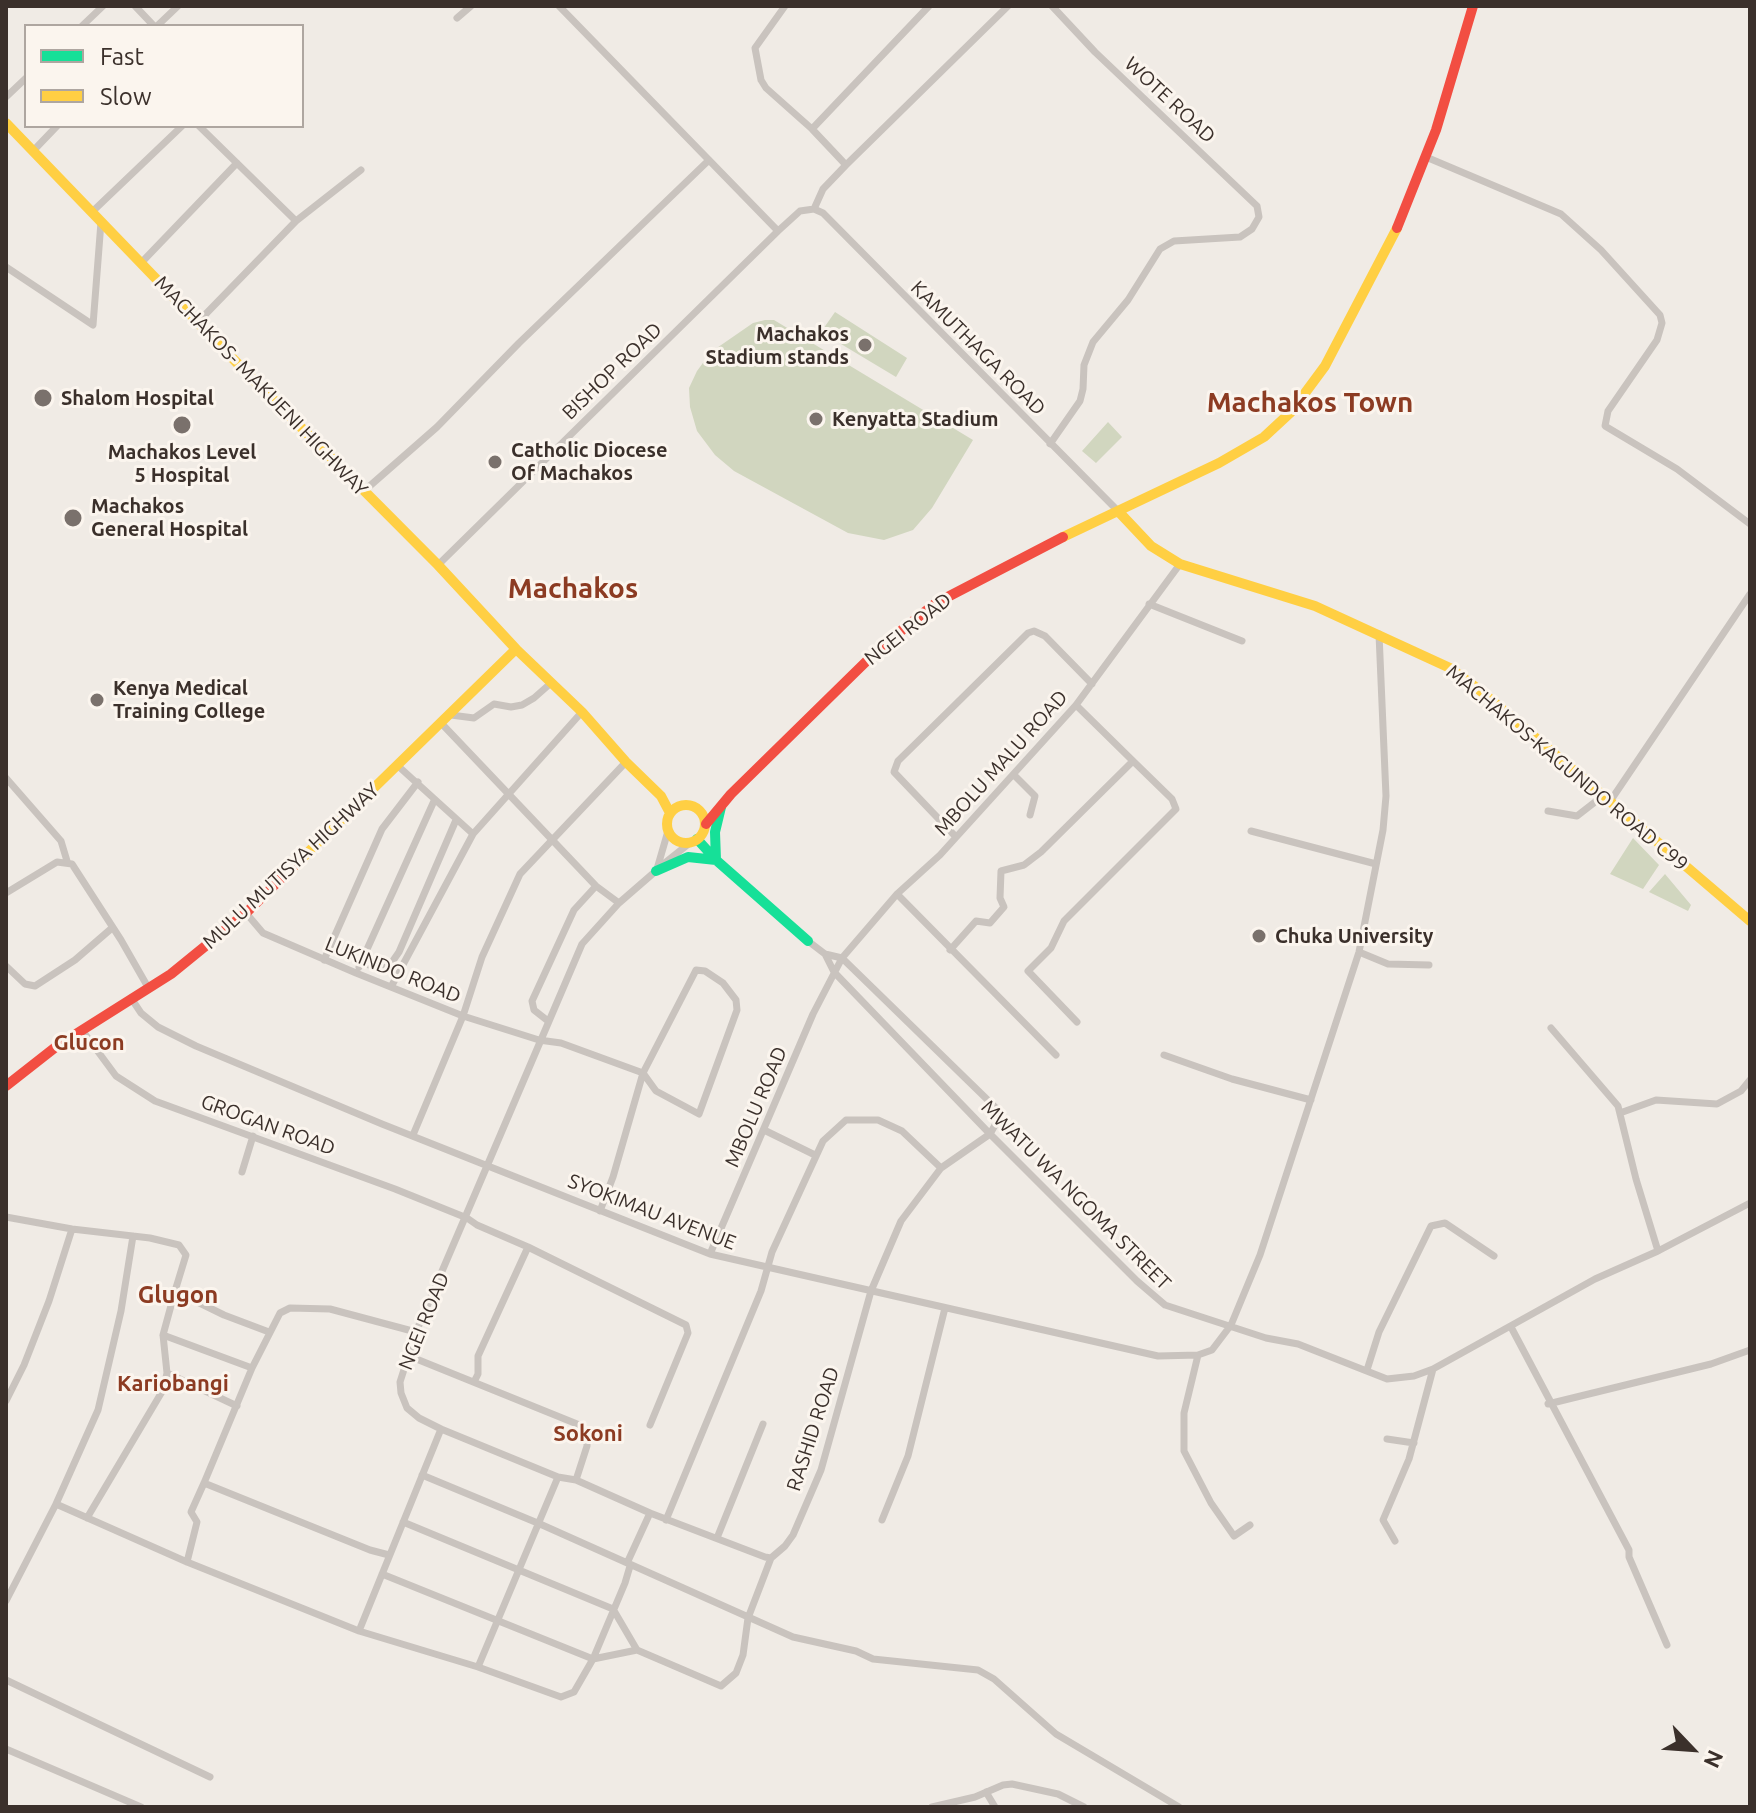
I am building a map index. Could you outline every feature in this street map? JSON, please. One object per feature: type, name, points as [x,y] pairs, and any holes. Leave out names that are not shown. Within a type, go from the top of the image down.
[{"type":"main road","name":"NGEI ROAD","points":[[714,801],[731,794],[882,646],[936,603],[1242,450],[1264,437],[1291,412],[1325,366],[1373,279],[1426,157],[1473,6]]},
{"type":"main road","name":"MACHAKOS- MAKUENI HIGHWAY","points":[[6,123],[661,796]]},
{"type":"main road","name":"MACHAKOS-KAGUNDO ROAD C99","points":[[1118,511],[1151,546],[1180,564],[1294,599],[1438,661],[1461,676],[1750,921]]},
{"type":"main road","name":"MULU MUTISYA HIGHWAY","points":[[6,1086],[57,1046],[149,989],[246,913],[516,649]]},
{"type":"main road","points":[[661,796],[699,809],[706,824]]},
{"type":"main road","points":[[661,796],[670,813]]},
{"type":"main road","points":[[714,801],[702,835],[694,841],[677,841],[668,831],[670,813],[684,804],[714,801]]},
{"type":"main road","points":[[714,801],[716,860]]},
{"type":"main road","points":[[694,841],[808,941]]},
{"type":"main road","points":[[656,871],[688,857],[716,860]]},
{"type":"street","points":[[84,24],[103,6]]},
{"type":"street","points":[[135,6],[154,24]]},
{"type":"street","points":[[158,24],[178,6]]},
{"type":"street","points":[[457,18],[471,6]]},
{"type":"street","points":[[559,6],[778,231]]},
{"type":"street","points":[[785,6],[757,44],[755,55],[761,80],[846,165]]},
{"type":"street","points":[[812,129],[929,6]]},
{"type":"street","points":[[814,209],[823,189],[1008,6]]},
{"type":"street","name":"WOTE ROAD","points":[[1050,444],[1080,401],[1084,365],[1093,342],[1128,300],[1160,249],[1174,241],[1240,237],[1257,221],[1257,206],[1095,52],[1052,6]]},
{"type":"street","points":[[6,97],[24,80]]},
{"type":"street","points":[[33,151],[55,128]]},
{"type":"street","points":[[92,212],[180,128]]},
{"type":"street","points":[[201,128],[296,221]]},
{"type":"street","points":[[1426,157],[1561,214],[1601,250],[1660,315],[1662,323],[1657,340],[1608,411],[1605,426],[1677,469],[1750,524]]},
{"type":"street","points":[[364,491],[437,427],[519,343],[709,160]]},
{"type":"street","points":[[141,263],[237,163]]},
{"type":"street","points":[[198,322],[296,221],[361,170]]},
{"type":"street","name":"KAMUTHAGA ROAD","points":[[814,209],[823,213],[1118,511]]},
{"type":"street","name":"BISHOP ROAD","points":[[438,565],[778,231],[800,211],[814,209]]},
{"type":"street","points":[[6,267],[93,325],[101,222]]},
{"type":"street","name":"MBOLU MALU ROAD","points":[[834,972],[842,958],[897,894],[956,837],[1076,705],[1180,564]]},
{"type":"street","points":[[1548,811],[1577,816],[1607,798],[1750,594]]},
{"type":"street","points":[[1149,604],[1242,641]]},
{"type":"street","points":[[956,837],[894,772],[898,761],[1028,633],[1034,631],[1045,636],[1092,684]]},
{"type":"street","points":[[1250,1525],[1234,1536],[1211,1503],[1184,1451],[1184,1413],[1198,1355],[1212,1350],[1231,1325],[1260,1255],[1359,952],[1386,796],[1379,634]]},
{"type":"street","points":[[451,715],[474,718],[494,704],[522,705],[551,683]]},
{"type":"street","points":[[1076,705],[1172,799],[1176,809],[1064,921],[1051,948],[1028,971],[1077,1022]]},
{"type":"street","points":[[391,987],[473,834],[582,712]]},
{"type":"street","points":[[442,724],[551,841],[596,886],[619,903]]},
{"type":"street","points":[[950,950],[976,921],[990,923],[1004,907],[1000,898],[1001,871],[1024,865],[1041,852],[1133,761]]},
{"type":"street","points":[[413,1135],[463,1016],[482,957],[520,874],[626,762]]},
{"type":"street","points":[[397,765],[473,834]]},
{"type":"street","points":[[1014,775],[1035,796],[1030,815]]},
{"type":"street","points":[[6,778],[61,841],[67,861],[79,872],[149,989]]},
{"type":"street","points":[[324,960],[382,829],[418,782]]},
{"type":"street","points":[[356,973],[434,801]]},
{"type":"street","points":[[361,963],[383,968],[390,965],[456,820]]},
{"type":"street","points":[[656,871],[668,831]]},
{"type":"street","points":[[1251,831],[1376,864]]},
{"type":"street","name":"NGEI ROAD","points":[[441,1429],[419,1418],[404,1402],[400,1382],[416,1332],[467,1218],[539,1040],[582,944],[619,903],[694,841]]},
{"type":"street","points":[[6,893],[57,862],[67,861]]},
{"type":"street","points":[[548,1021],[534,1010],[532,1001],[574,910],[596,886]]},
{"type":"street","points":[[897,894],[1056,1055]]},
{"type":"street","name":"LUKINDO ROAD","points":[[246,913],[263,933],[324,960],[463,1016],[539,1040]]},
{"type":"street","points":[[6,966],[25,984],[35,986],[75,960],[112,928]]},
{"type":"street","points":[[808,941],[825,954],[842,958]]},
{"type":"street","points":[[1359,952],[1388,964],[1429,965]]},
{"type":"street","name":"MWATU WA NGOMA STREET","points":[[825,954],[834,972],[990,1134],[1137,1281],[1165,1305],[1266,1338],[1298,1344],[1387,1379],[1414,1376],[1433,1369],[1595,1279],[1658,1251],[1750,1203]]},
{"type":"street","name":"MWATU WA NGOMA STREET","points":[[842,958],[998,1110],[997,1125],[990,1134]]},
{"type":"street","points":[[539,1040],[561,1043],[643,1073],[656,1091],[699,1114],[737,1010],[736,1000],[723,983],[705,971],[696,970],[643,1073],[600,1211]]},
{"type":"street","name":"MBOLU ROAD","points":[[710,1254],[834,972]]},
{"type":"street","name":"SYOKIMAU AVENUE","points":[[131,998],[141,1013],[158,1027],[183,1040],[301,1091],[710,1254],[1158,1356],[1198,1355]]},
{"type":"street","points":[[1551,1028],[1618,1106],[1658,1251]]},
{"type":"street","name":"GROGAN ROAD","points":[[82,1030],[108,1066],[127,1085],[155,1101],[467,1218],[686,1325],[688,1333],[650,1425]]},
{"type":"street","points":[[1164,1055],[1232,1079],[1311,1100]]},
{"type":"street","points":[[1620,1113],[1656,1100],[1717,1104],[1741,1091],[1750,1080]]},
{"type":"street","points":[[666,1520],[768,1269],[772,1252],[823,1141],[846,1120],[878,1120],[902,1131],[941,1168]]},
{"type":"street","points":[[764,1130],[815,1155]]},
{"type":"street","name":"RASHID ROAD","points":[[637,1650],[721,1686],[736,1673],[743,1655],[748,1618],[771,1558],[793,1535],[821,1470],[871,1291],[901,1221],[941,1168],[990,1134]]},
{"type":"street","points":[[242,1172],[253,1136]]},
{"type":"street","points":[[6,1217],[172,1242],[186,1255],[163,1335],[167,1373],[163,1390],[87,1518]]},
{"type":"street","points":[[1367,1370],[1379,1332],[1431,1226],[1445,1223],[1494,1256]]},
{"type":"street","points":[[6,1401],[44,1314],[72,1229]]},
{"type":"street","points":[[6,1601],[56,1504],[98,1410],[121,1311],[133,1236]]},
{"type":"street","points":[[474,1382],[478,1374],[478,1356],[528,1247]]},
{"type":"street","points":[[175,1291],[224,1315],[269,1332]]},
{"type":"street","points":[[187,1562],[197,1522],[191,1512],[252,1368],[280,1313],[290,1308],[330,1309],[416,1332]]},
{"type":"street","points":[[882,1520],[908,1456],[945,1308]]},
{"type":"street","points":[[1511,1327],[1629,1550],[1667,1645]]},
{"type":"street","points":[[163,1335],[252,1368]]},
{"type":"street","points":[[1549,1403],[1711,1364],[1750,1350]]},
{"type":"street","points":[[409,1356],[582,1426],[587,1434],[587,1446],[576,1480]]},
{"type":"street","points":[[1395,1541],[1383,1520],[1414,1443],[1433,1369]]},
{"type":"street","points":[[167,1373],[237,1406]]},
{"type":"street","points":[[717,1538],[763,1424]]},
{"type":"street","points":[[359,1631],[441,1429],[558,1477],[576,1480],[666,1520],[771,1558]]},
{"type":"street","points":[[1387,1439],[1414,1443]]},
{"type":"street","points":[[422,1475],[793,1637],[856,1651],[873,1659],[978,1670],[994,1679],[1056,1734],[1179,1807]]},
{"type":"street","points":[[478,1667],[558,1477]]},
{"type":"street","points":[[204,1483],[389,1555]]},
{"type":"street","points":[[56,1504],[187,1562],[359,1631],[478,1667],[561,1697],[574,1692],[593,1659],[630,1566],[628,1561],[650,1513]]},
{"type":"street","points":[[382,1574],[593,1659],[637,1650],[613,1609],[403,1522]]},
{"type":"street","points":[[6,1680],[210,1777]]},
{"type":"street","points":[[6,1749],[141,1807]]},
{"type":"street","points":[[932,1807],[1012,1784],[1058,1794],[1084,1807]]},
{"type":"street","points":[[986,1792],[995,1807]]},
{"type":"green space","name":"Machakos Stadium stands","points":[[835,312],[907,358],[896,377],[821,332]]},
{"type":"green space","name":"Kenyatta Stadium","points":[[774,320],[973,440],[932,508],[913,530],[884,540],[848,533],[734,471],[715,455],[697,431],[690,407],[689,388],[697,371],[711,352],[753,323]]},
{"type":"green space","points":[[1108,422],[1122,437],[1096,463],[1082,451]]},
{"type":"green space","points":[[1633,838],[1659,865],[1643,889],[1610,874]]},
{"type":"green space","points":[[1665,874],[1691,905],[1688,911],[1649,892]]},
{"type":"traffic: fast","points":[[656,871],[688,857],[716,860],[715,832],[721,807]]},
{"type":"traffic: fast","points":[[697,839],[716,860],[808,941]]},
{"type":"traffic: slow","points":[[6,123],[240,366],[438,565],[516,649]]},
{"type":"traffic: slow","points":[[1063,537],[1219,463],[1264,437],[1291,412],[1325,366],[1397,228]]},
{"type":"traffic: slow","points":[[1118,511],[1151,546],[1180,564],[1315,606],[1450,668],[1750,921]]},
{"type":"traffic: slow","points":[[294,866],[516,649],[582,712],[661,796],[670,813]]},
{"type":"traffic: slow","points":[[686,805],[700,810],[705,824],[700,838],[686,843],[672,838],[667,824],[672,810],[686,805]]},
{"type":"traffic: jam","points":[[1397,228],[1436,130],[1473,6]]},
{"type":"traffic: jam","points":[[706,824],[731,794],[882,646],[936,603],[1063,537]]},
{"type":"traffic: jam","points":[[6,1086],[57,1046],[171,974],[246,913],[294,866]]},
{"type":"place","name":"Machakos Stadium stands","points":[[865,345]]},
{"type":"place","name":"Shalom Hospital","points":[[43,398]]},
{"type":"place","name":"Kenyatta Stadium","points":[[816,419]]},
{"type":"place","name":"Machakos Level 5 Hospital","points":[[182,425]]},
{"type":"place","name":"Catholic Diocese Of Machakos","points":[[495,462]]},
{"type":"place","name":"Machakos General Hospital","points":[[73,518]]},
{"type":"place","name":"Kenya Medical Training College","points":[[97,700]]},
{"type":"place","name":"Chuka University","points":[[1259,936]]},
{"type":"district","name":"Machakos Town","points":[[1310,403]]},
{"type":"district","name":"Machakos","points":[[573,589]]},
{"type":"district","name":"Glucon","points":[[89,1043]]},
{"type":"district","name":"Glugon","points":[[178,1295]]},
{"type":"district","name":"Kariobangi","points":[[173,1384]]},
{"type":"district","name":"Sokoni","points":[[588,1434]]}]
